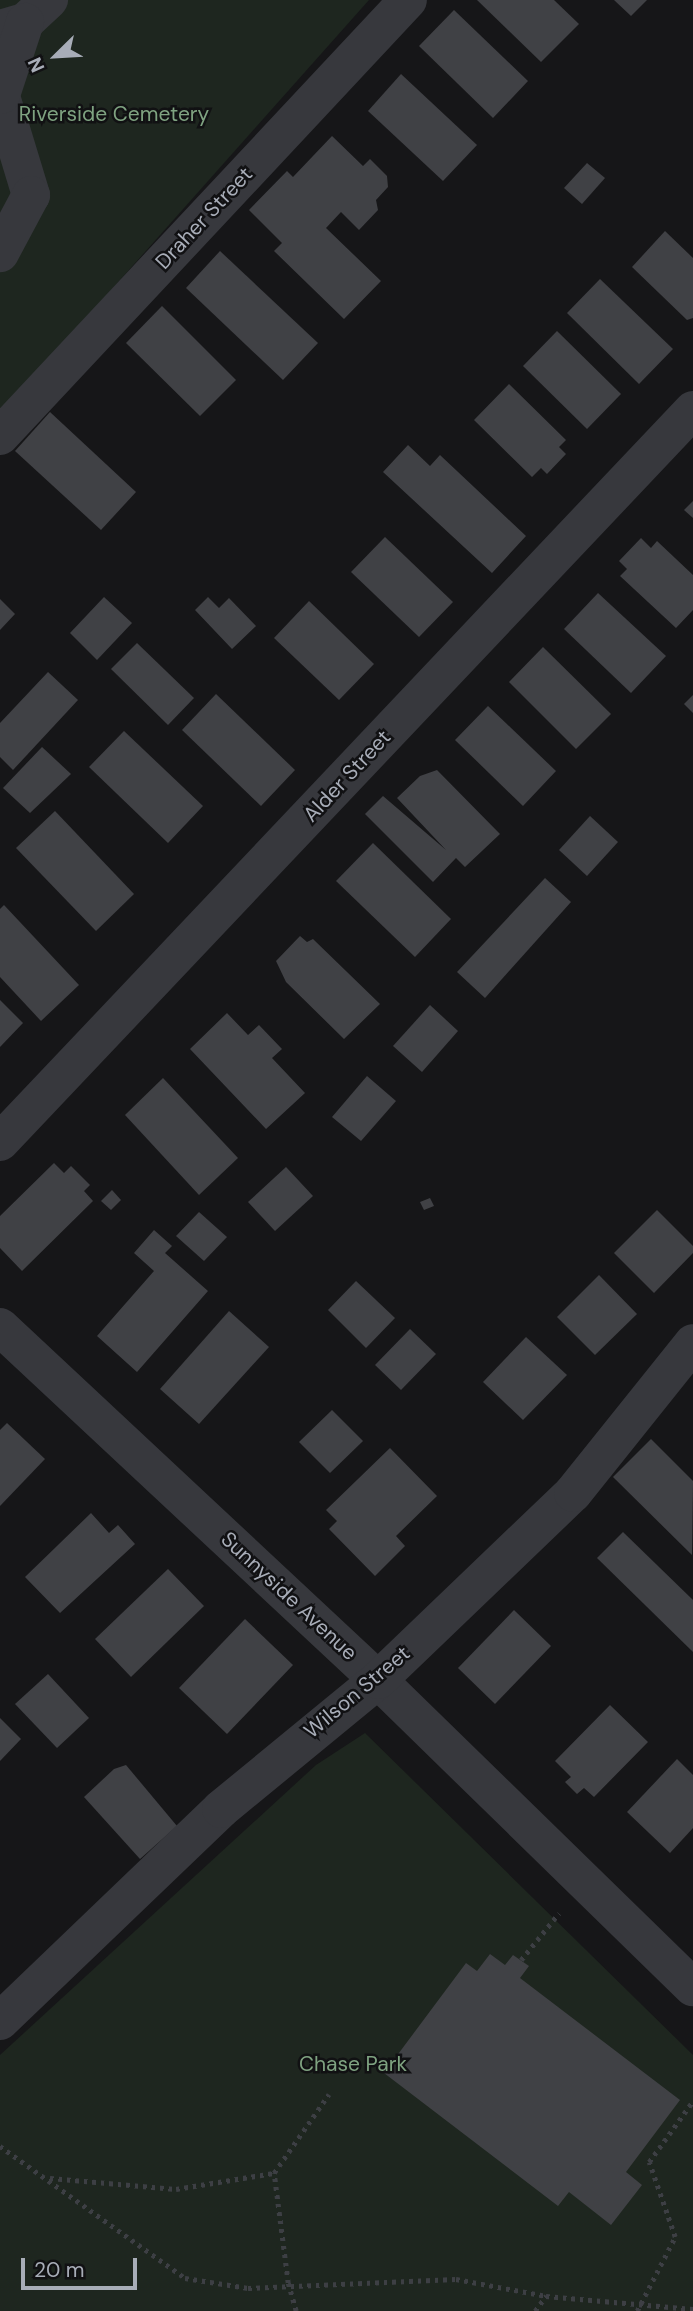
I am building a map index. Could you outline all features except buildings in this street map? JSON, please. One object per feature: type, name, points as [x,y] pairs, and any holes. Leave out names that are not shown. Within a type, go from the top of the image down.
[{"type":"street","name":"Draher Street","points":[[0,436],[408,0]]},
{"type":"street","points":[[0,253],[32,195],[1,94],[24,17]]},
{"type":"street","name":"Alder Street","points":[[0,1142],[693,410]]},
{"type":"street","name":"Wilson Street","points":[[0,2021],[230,1800],[378,1680],[573,1493],[693,1343]]},
{"type":"street","name":"Sunnyside Avenue","points":[[6,1344],[378,1680],[693,1987]]},
{"type":"path","points":[[522,1960],[558,1913]]},
{"type":"path","points":[[296,2311],[288,2283],[274,2173],[329,2094]]},
{"type":"path","points":[[636,2311],[675,2237],[649,2162],[693,2101]]},
{"type":"path","points":[[0,2146],[185,2278],[248,2288],[288,2283],[456,2279],[545,2296],[693,2309]]},
{"type":"path","points":[[48,2178],[176,2189],[274,2173]]},
{"type":"path","points":[[535,2311],[545,2296]]},
{"type":"green space","name":"Riverside Cemetery","points":[[0,0],[369,0],[0,415]]},
{"type":"green space","name":"Chase Park","points":[[365,1733],[693,2055],[693,2311],[0,2311],[0,2055],[316,1765]]}]
